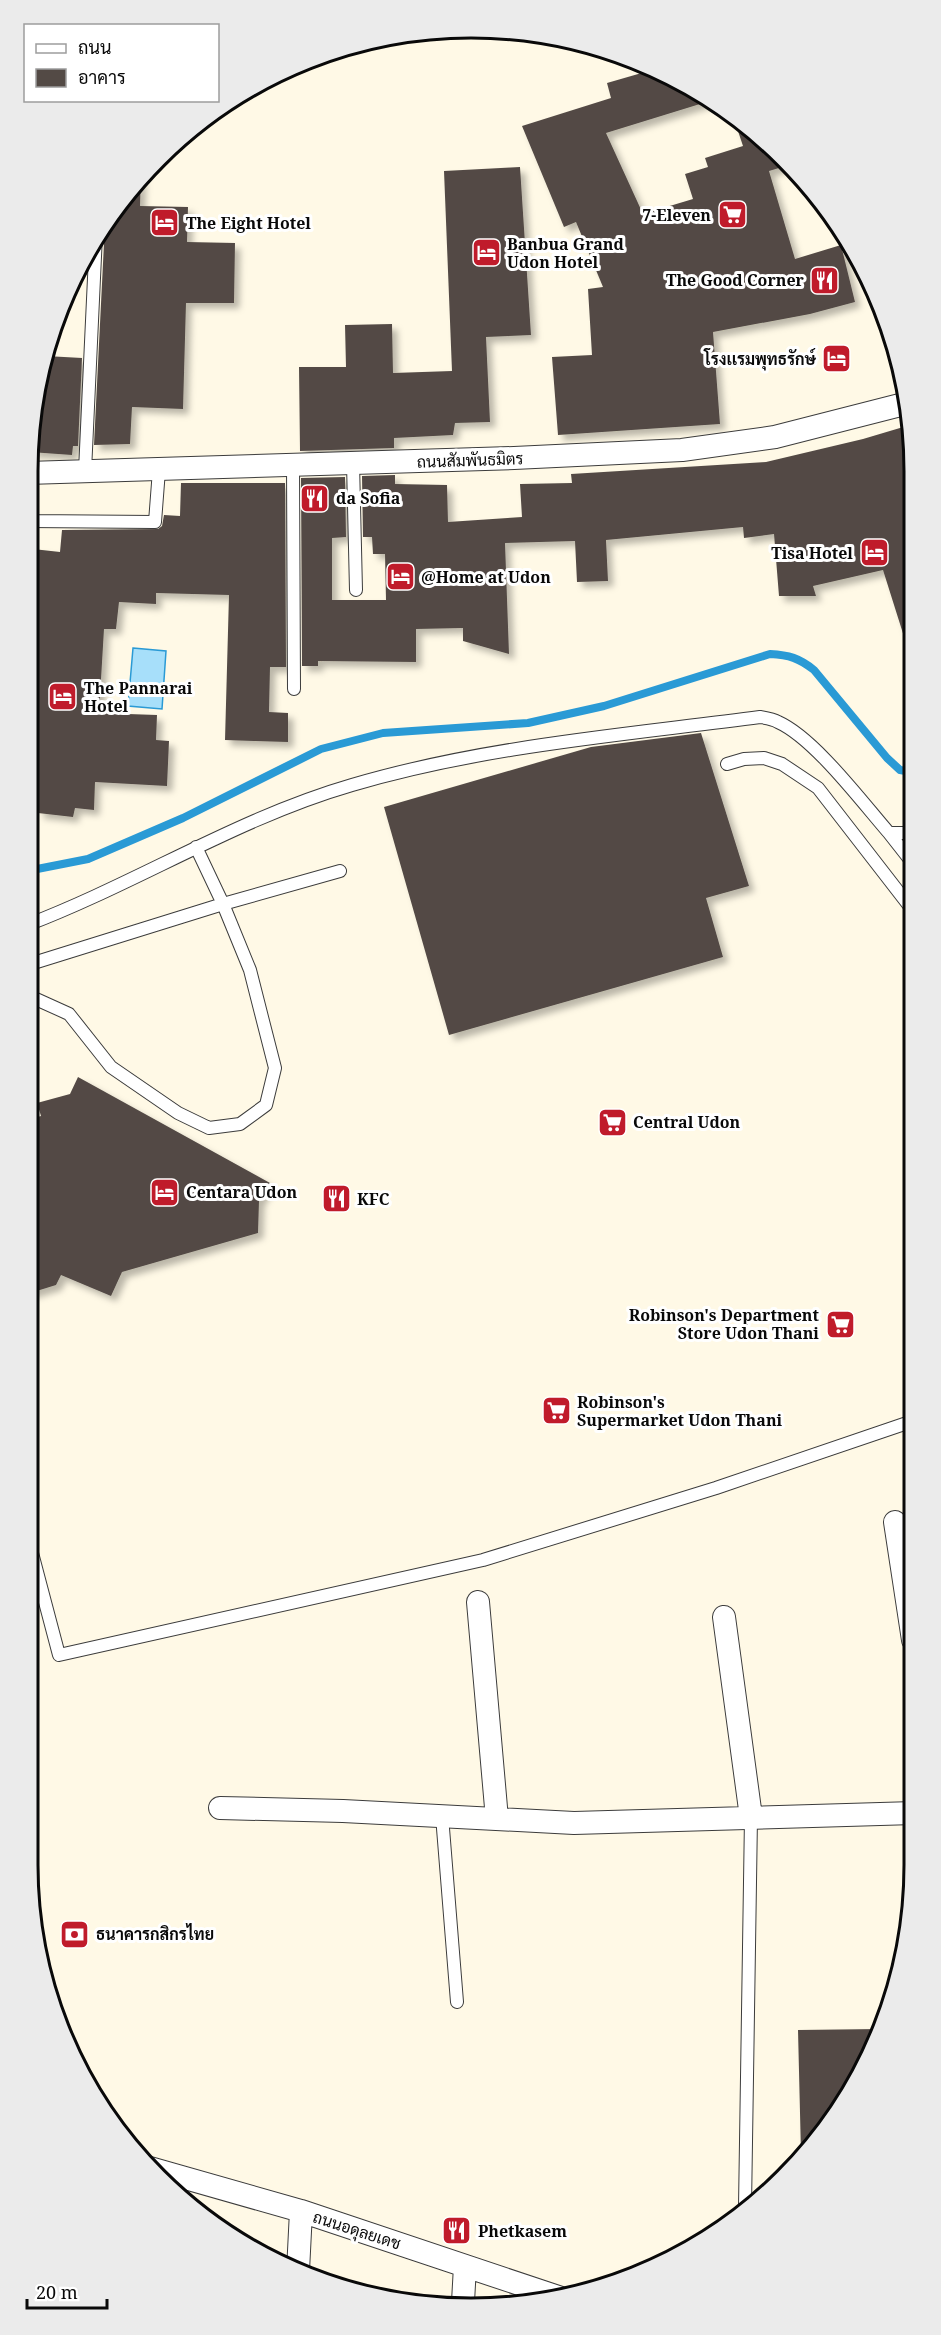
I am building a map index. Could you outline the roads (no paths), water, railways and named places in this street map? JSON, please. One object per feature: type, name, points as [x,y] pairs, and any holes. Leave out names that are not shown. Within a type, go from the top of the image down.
[{"type":"street","name":"ถนนสัมพันธมิตร","points":[[38,473],[682,450],[775,437],[898,405]]},
{"type":"street","points":[[895,1522],[904,1581]]},
{"type":"street","points":[[478,1602],[497,1819]]},
{"type":"street","points":[[724,1617],[751,1817]]},
{"type":"street","points":[[220,1808],[343,1810],[574,1823],[904,1813]]},
{"type":"street","name":"ถนนอดุลยเดช","points":[[166,2172],[302,2211],[541,2291]]},
{"type":"street","points":[[299,2262],[302,2211]]},
{"type":"street","points":[[463,2298],[465,2266]]},
{"type":"lane","points":[[85,471],[95,256]]},
{"type":"lane","points":[[353,463],[356,590]]},
{"type":"lane","points":[[293,464],[294,689]]},
{"type":"lane","points":[[38,521],[155,522],[159,470]]},
{"type":"lane","points":[[38,921],[75,907],[196,847],[276,813],[351,785],[452,759],[760,717],[777,721],[816,750],[904,852]]},
{"type":"lane","points":[[727,764],[744,759],[764,758],[782,764],[818,788],[904,899]]},
{"type":"lane","points":[[890,834],[904,833]]},
{"type":"lane","points":[[38,1000],[69,1014],[111,1067],[178,1113],[209,1128],[240,1124],[266,1105],[275,1068],[250,970],[223,904],[196,847]]},
{"type":"lane","points":[[38,962],[223,904],[340,871]]},
{"type":"lane","points":[[38,1576],[59,1655],[483,1560],[716,1488],[904,1423]]},
{"type":"lane","points":[[441,1816],[457,2002]]},
{"type":"lane","points":[[745,2199],[751,1817]]},
{"type":"water","points":[[133,648],[166,651],[162,709],[128,706]]},
{"type":"waterway","points":[[38,869],[88,859],[183,818],[321,749],[383,733],[528,723],[604,706],[770,654],[794,658],[814,670],[887,758],[900,770],[904,771]]},
{"type":"place","name":"7-Eleven","points":[[732,215]]},
{"type":"place","name":"The Eight Hotel","points":[[165,223]]},
{"type":"place","name":"Banbua Grand Udon Hotel","points":[[486,253]]},
{"type":"place","name":"The Good Corner","points":[[825,280]]},
{"type":"place","name":"โรงเเรมพุทธรักษ์","points":[[837,359]]},
{"type":"place","name":"da Sofia","points":[[315,498]]},
{"type":"place","name":"Tisa Hotel","points":[[874,553]]},
{"type":"place","name":"@Home at Udon","points":[[400,577]]},
{"type":"place","name":"The Pannarai Hotel","points":[[63,697]]},
{"type":"place","name":"Central Udon","points":[[612,1122]]},
{"type":"place","name":"Centara Udon","points":[[165,1192]]},
{"type":"place","name":"KFC","points":[[336,1199]]},
{"type":"place","name":"Robinson's Department Store Udon Thani","points":[[840,1324]]},
{"type":"place","name":"Robinson's Supermarket Udon Thani","points":[[556,1411]]},
{"type":"place","name":"ธนาคารกสิกรไทย","points":[[75,1934]]},
{"type":"place","name":"Phetkasem","points":[[457,2231]]}]
